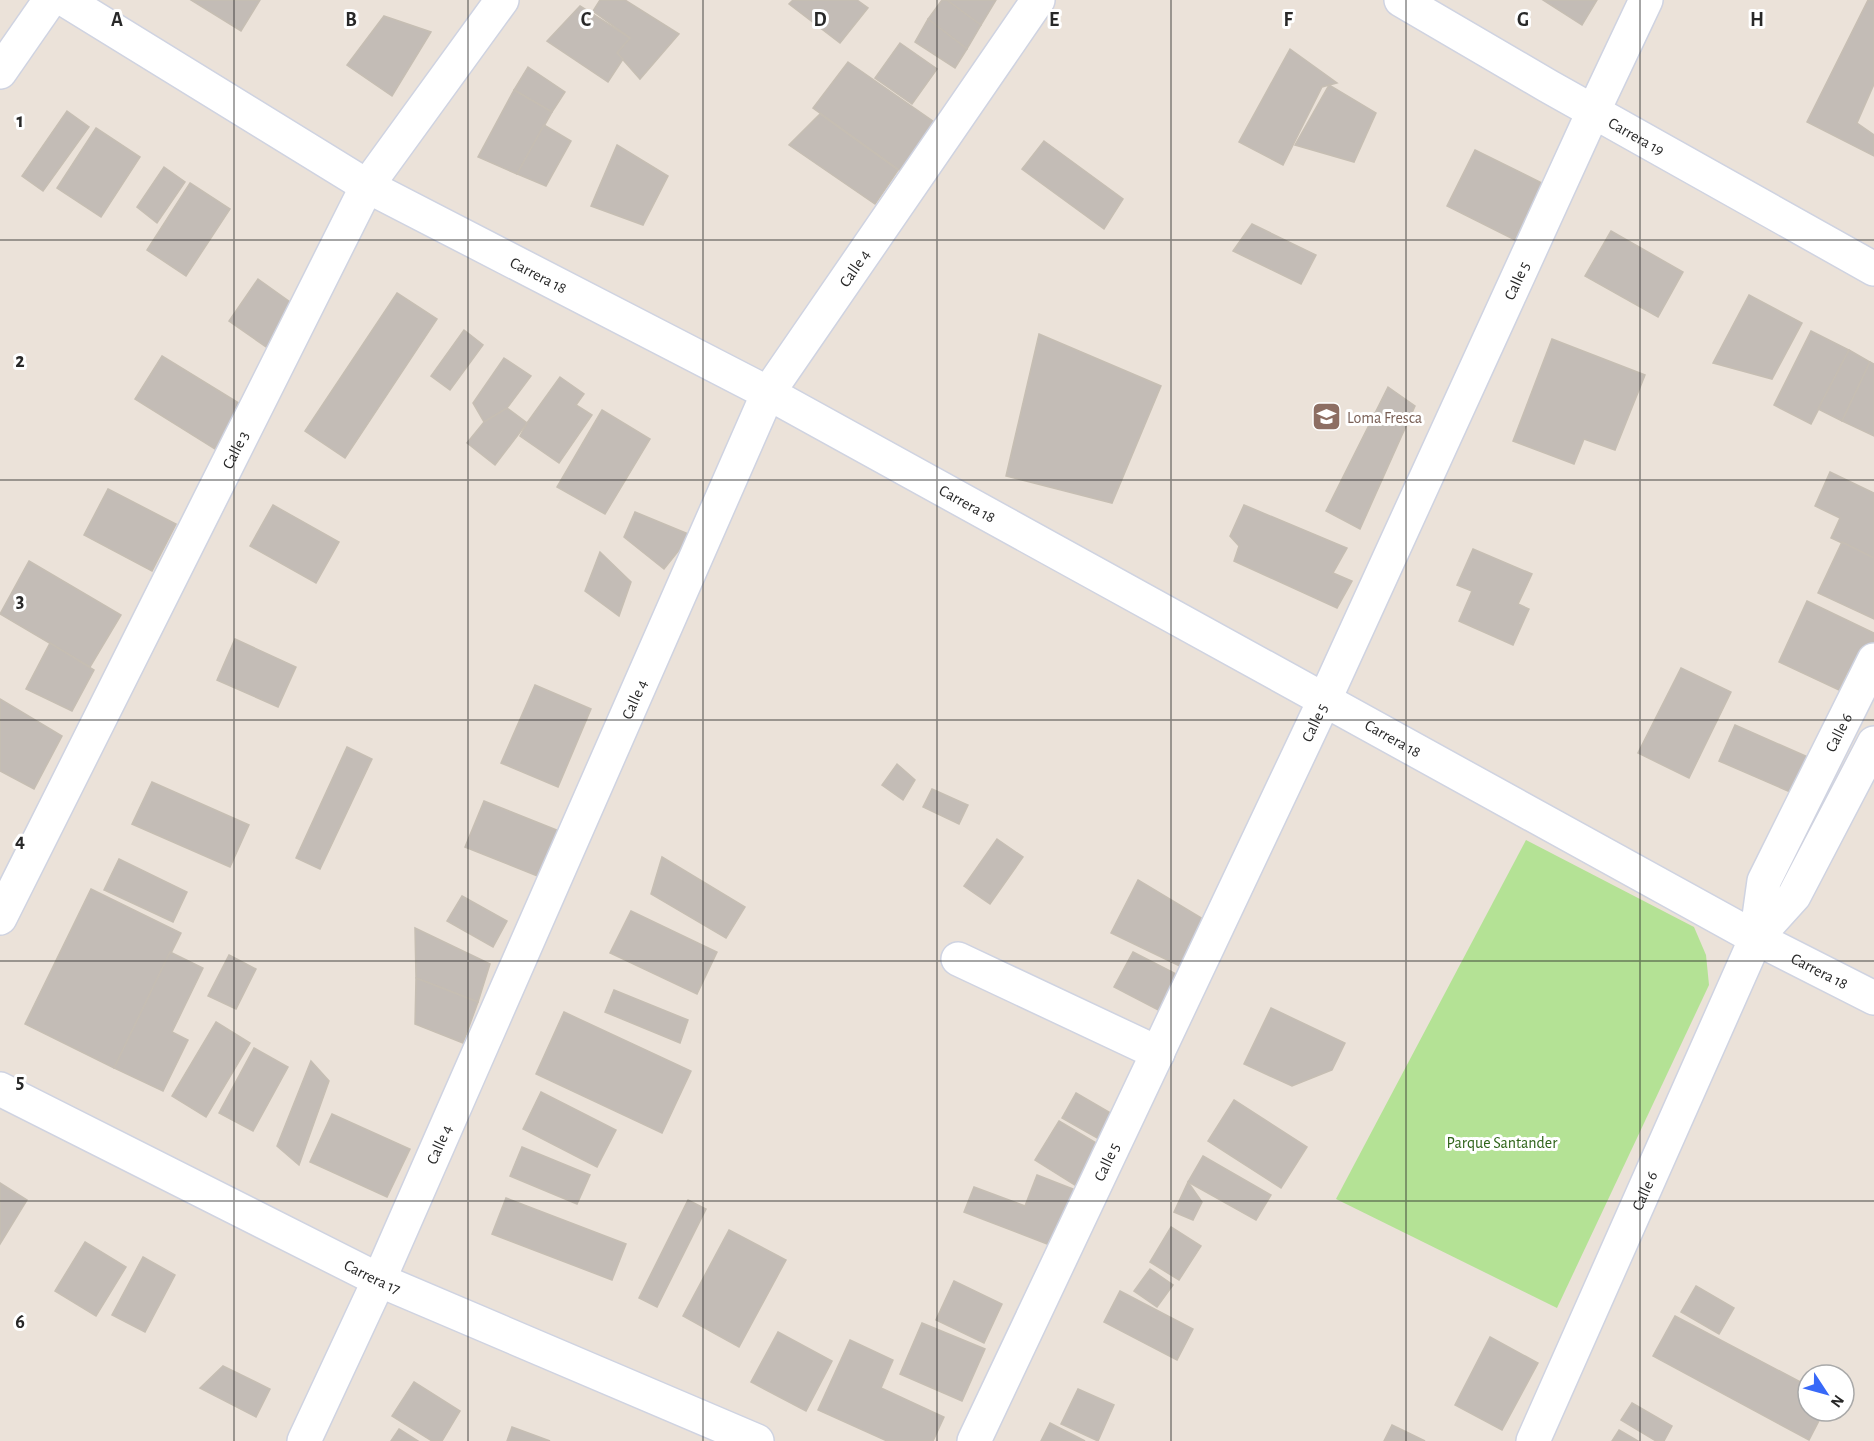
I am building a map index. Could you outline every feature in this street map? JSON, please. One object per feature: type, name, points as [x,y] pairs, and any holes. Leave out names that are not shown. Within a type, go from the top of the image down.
[{"type":"street","points":[[0,72],[50,0]]},
{"type":"street","name":"Carrera 18","points":[[65,0],[367,186],[768,393],[1756,938],[1874,998]]},
{"type":"street","name":"Calle 3","points":[[0,918],[367,186],[502,0]]},
{"type":"street","name":"Calle 4","points":[[304,1441],[379,1280],[768,393],[1038,0]]},
{"type":"street","name":"Carrera 19","points":[[1401,0],[1874,269]]},
{"type":"street","name":"Calle 5","points":[[974,1441],[1324,701],[1646,0]]},
{"type":"street","name":"Calle 6","points":[[1533,1441],[1756,938],[1764,881],[1874,660]]},
{"type":"street","name":"Calle 6","points":[[1756,938],[1794,896],[1874,743]]},
{"type":"street","points":[[958,959],[1158,1053]]},
{"type":"street","name":"Carrera 17","points":[[0,1089],[379,1280],[757,1441]]},
{"type":"green space","name":"Parque Santander","points":[[1526,840],[1694,927],[1706,955],[1709,985],[1557,1308],[1336,1199]]},
{"type":"building","points":[[191,0],[260,0],[241,31]]},
{"type":"building","points":[[600,0],[625,0],[679,34],[640,79],[617,53],[630,38],[593,11]]},
{"type":"building","points":[[793,0],[857,0],[868,8],[840,43],[789,4]]},
{"type":"building","points":[[942,0],[947,0],[981,25],[967,49],[928,19]]},
{"type":"building","points":[[947,0],[996,0],[981,25]]},
{"type":"building","points":[[1543,0],[1597,0],[1582,25]]},
{"type":"building","points":[[1868,0],[1874,0],[1874,84],[1857,123],[1874,135],[1874,156],[1807,122]]},
{"type":"building","points":[[580,6],[630,38],[617,53],[623,59],[608,82],[547,41]]},
{"type":"building","points":[[384,16],[431,32],[392,96],[347,65]]},
{"type":"building","points":[[928,19],[967,49],[955,68],[915,42]]},
{"type":"building","points":[[900,43],[937,69],[912,104],[875,78]]},
{"type":"building","points":[[1290,49],[1337,83],[1322,87],[1283,165],[1239,142]]},
{"type":"building","points":[[848,62],[937,124],[902,172],[813,108]]},
{"type":"building","points":[[528,67],[565,92],[552,112],[514,90]]},
{"type":"building","points":[[1329,85],[1376,113],[1354,162],[1295,145]]},
{"type":"building","points":[[514,90],[552,112],[517,174],[478,157]]},
{"type":"building","points":[[67,111],[89,127],[43,191],[22,176]]},
{"type":"building","points":[[820,114],[898,170],[875,204],[789,145]]},
{"type":"building","points":[[544,125],[571,141],[546,186],[517,174]]},
{"type":"building","points":[[96,128],[140,157],[101,217],[57,188]]},
{"type":"building","points":[[1044,141],[1123,199],[1104,229],[1022,169]]},
{"type":"building","points":[[617,145],[668,176],[643,225],[591,206]]},
{"type":"building","points":[[1475,150],[1542,183],[1515,240],[1447,206]]},
{"type":"building","points":[[164,167],[185,182],[157,223],[137,207]]},
{"type":"building","points":[[190,183],[230,209],[186,276],[147,250]]},
{"type":"building","points":[[1252,224],[1316,255],[1301,284],[1233,251]]},
{"type":"building","points":[[1611,231],[1683,272],[1658,317],[1585,276]]},
{"type":"building","points":[[258,279],[297,307],[269,349],[229,321]]},
{"type":"building","points":[[397,293],[437,319],[345,458],[305,431]]},
{"type":"building","points":[[1749,295],[1802,323],[1772,379],[1713,363]]},
{"type":"building","points":[[464,330],[483,345],[450,390],[431,376]]},
{"type":"building","points":[[1811,331],[1849,350],[1811,424],[1774,405]]},
{"type":"building","points":[[1039,334],[1161,386],[1112,503],[1006,476]]},
{"type":"building","points":[[1552,339],[1645,375],[1615,450],[1584,439],[1574,464],[1513,441]]},
{"type":"building","points":[[1849,350],[1870,362],[1842,421],[1818,409]]},
{"type":"building","points":[[162,356],[242,405],[215,449],[135,399]]},
{"type":"building","points":[[504,358],[531,376],[507,408],[484,422],[473,403]]},
{"type":"building","points":[[1870,362],[1874,364],[1874,436],[1842,421]]},
{"type":"building","points":[[560,377],[584,394],[576,405],[592,415],[559,463],[520,436]]},
{"type":"building","points":[[1388,387],[1415,406],[1360,529],[1326,511]]},
{"type":"building","points":[[507,408],[527,423],[495,465],[467,443],[484,422]]},
{"type":"building","points":[[602,410],[650,439],[605,514],[557,487]]},
{"type":"building","points":[[1830,472],[1874,493],[1874,558],[1831,538],[1840,518],[1815,506]]},
{"type":"building","points":[[108,489],[176,524],[152,571],[84,535]]},
{"type":"building","points":[[273,505],[339,542],[316,583],[250,546]]},
{"type":"building","points":[[1244,505],[1347,548],[1333,573],[1352,581],[1337,608],[1234,561],[1239,546],[1230,536]]},
{"type":"building","points":[[635,512],[691,535],[664,569],[624,537]]},
{"type":"building","points":[[1842,542],[1874,558],[1874,619],[1818,593]]},
{"type":"building","points":[[1473,549],[1532,574],[1518,604],[1529,609],[1513,645],[1459,621],[1472,591],[1457,585]]},
{"type":"building","points":[[600,552],[631,582],[619,616],[585,591]]},
{"type":"building","points":[[29,561],[121,615],[90,667],[0,614]]},
{"type":"building","points":[[1807,601],[1874,633],[1874,654],[1863,678],[1848,671],[1839,690],[1779,662]]},
{"type":"building","points":[[235,639],[296,667],[278,707],[217,680]]},
{"type":"building","points":[[50,643],[94,670],[72,711],[26,689]]},
{"type":"building","points":[[1681,668],[1731,692],[1689,778],[1638,753]]},
{"type":"building","points":[[535,685],[591,709],[558,787],[501,763]]},
{"type":"building","points":[[0,699],[62,736],[34,789],[0,771]]},
{"type":"building","points":[[1735,725],[1819,762],[1804,798],[1719,761]]},
{"type":"building","points":[[347,747],[372,759],[320,869],[296,858]]},
{"type":"building","points":[[897,764],[915,780],[903,800],[882,785]]},
{"type":"building","points":[[152,782],[249,825],[230,867],[132,824]]},
{"type":"building","points":[[932,789],[968,805],[959,824],[923,807]]},
{"type":"building","points":[[484,801],[559,831],[540,877],[465,847]]},
{"type":"building","points":[[997,839],[1023,857],[990,904],[964,886]]},
{"type":"building","points":[[662,857],[745,907],[726,938],[651,894]]},
{"type":"building","points":[[119,859],[187,892],[173,922],[104,890]]},
{"type":"building","points":[[1138,880],[1213,925],[1186,969],[1111,933]]},
{"type":"building","points":[[91,889],[181,933],[114,1068],[25,1024]]},
{"type":"building","points":[[462,896],[507,921],[493,947],[447,921]]},
{"type":"building","points":[[631,911],[717,952],[697,994],[610,953]]},
{"type":"building","points":[[415,928],[490,964],[478,1002],[416,978]]},
{"type":"building","points":[[170,952],[203,968],[172,1032],[188,1040],[163,1091],[114,1068]]},
{"type":"building","points":[[1133,952],[1184,978],[1166,1014],[1114,987]]},
{"type":"building","points":[[229,955],[256,969],[236,1009],[208,996]]},
{"type":"building","points":[[416,978],[478,1002],[463,1043],[415,1024]]},
{"type":"building","points":[[614,990],[688,1020],[680,1043],[605,1012]]},
{"type":"building","points":[[1271,1008],[1345,1043],[1332,1070],[1292,1086],[1244,1064]]},
{"type":"building","points":[[564,1012],[691,1071],[662,1133],[536,1074]]},
{"type":"building","points":[[216,1022],[250,1043],[206,1117],[172,1096]]},
{"type":"building","points":[[254,1048],[288,1067],[253,1131],[219,1113]]},
{"type":"building","points":[[311,1061],[329,1081],[299,1165],[277,1146]]},
{"type":"building","points":[[541,1092],[616,1130],[597,1167],[523,1129]]},
{"type":"building","points":[[1076,1093],[1114,1115],[1099,1139],[1062,1118]]},
{"type":"building","points":[[1234,1100],[1307,1147],[1281,1188],[1208,1141]]},
{"type":"building","points":[[332,1114],[410,1149],[387,1197],[310,1162]]},
{"type":"building","points":[[1059,1121],[1103,1147],[1078,1187],[1035,1160]]},
{"type":"building","points":[[522,1147],[590,1175],[577,1204],[510,1176]]},
{"type":"building","points":[[1203,1156],[1271,1195],[1256,1220],[1188,1182]]},
{"type":"building","points":[[1037,1175],[1078,1191],[1055,1247],[964,1212],[974,1187],[1025,1206]]},
{"type":"building","points":[[1188,1182],[1202,1202],[1193,1220],[1174,1212]]},
{"type":"building","points":[[0,1183],[27,1200],[0,1244]]},
{"type":"building","points":[[506,1198],[626,1244],[612,1280],[492,1234]]},
{"type":"building","points":[[688,1200],[706,1209],[657,1307],[639,1298]]},
{"type":"building","points":[[1171,1227],[1201,1246],[1179,1280],[1150,1262]]},
{"type":"building","points":[[729,1230],[786,1260],[739,1347],[683,1316]]},
{"type":"building","points":[[85,1242],[126,1267],[96,1316],[55,1291]]},
{"type":"building","points":[[143,1257],[175,1275],[145,1332],[112,1315]]},
{"type":"building","points":[[1150,1269],[1173,1285],[1157,1307],[1134,1291]]},
{"type":"building","points":[[954,1281],[1002,1304],[984,1343],[936,1320]]},
{"type":"building","points":[[1696,1286],[1734,1308],[1719,1334],[1681,1312]]},
{"type":"building","points":[[1120,1291],[1193,1329],[1177,1360],[1104,1322]]},
{"type":"building","points":[[1675,1316],[1796,1380],[1796,1423],[1818,1423],[1809,1440],[1653,1356]]},
{"type":"building","points":[[922,1323],[985,1349],[962,1401],[900,1374]]},
{"type":"building","points":[[778,1332],[832,1361],[806,1411],[751,1382]]},
{"type":"building","points":[[1490,1337],[1538,1363],[1502,1430],[1455,1405]]},
{"type":"building","points":[[850,1340],[893,1360],[881,1388],[944,1417],[933,1441],[887,1441],[818,1410]]},
{"type":"building","points":[[223,1366],[270,1389],[256,1417],[200,1388]]},
{"type":"building","points":[[414,1382],[460,1411],[442,1441],[432,1441],[392,1416]]},
{"type":"building","points":[[1078,1389],[1114,1405],[1098,1441],[1061,1424]]},
{"type":"building","points":[[1632,1403],[1672,1426],[1664,1441],[1656,1441],[1621,1420]]},
{"type":"building","points":[[1050,1423],[1085,1441],[1041,1441]]},
{"type":"building","points":[[1392,1425],[1425,1441],[1384,1441]]},
{"type":"building","points":[[512,1427],[550,1441],[507,1441]]},
{"type":"building","points":[[399,1429],[418,1441],[391,1441]]},
{"type":"building","points":[[1619,1430],[1638,1441],[1612,1441]]},
{"type":"place","name":"Loma Fresca","points":[[1326,417]]}]
